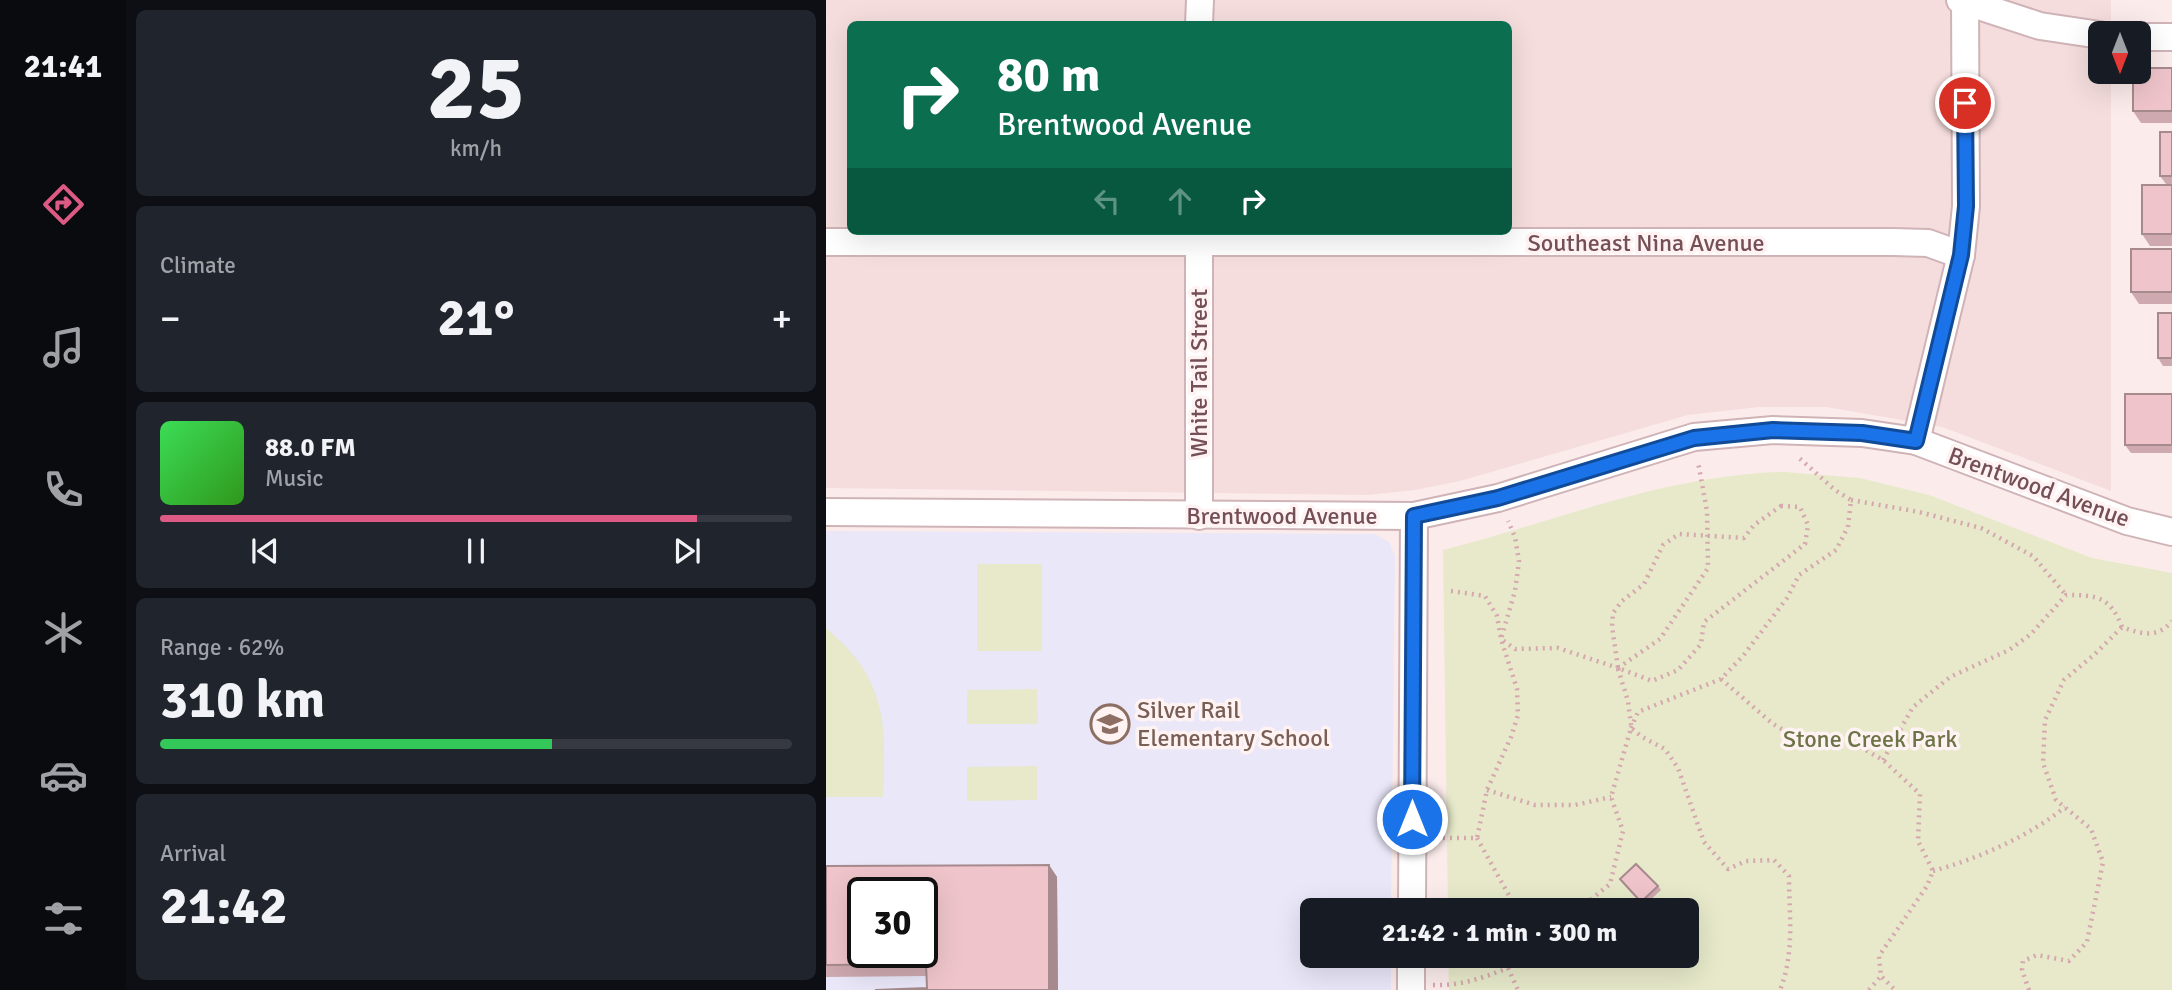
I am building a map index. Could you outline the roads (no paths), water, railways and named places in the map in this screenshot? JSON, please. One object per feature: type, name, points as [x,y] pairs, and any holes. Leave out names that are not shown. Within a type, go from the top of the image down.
[{"type":"street","points":[[1199,0],[1199,21]]},
{"type":"street","points":[[1916,441],[1961,255],[1966,206],[1963,0],[2040,26],[2088,33]]},
{"type":"street","points":[[2151,37],[2172,37]]},
{"type":"street","name":"Southeast Nina Avenue","points":[[826,242],[1199,237],[1893,242],[1928,243],[1961,255]]},
{"type":"street","name":"White Tail Street","points":[[1199,237],[1199,516]]},
{"type":"street","name":"Brentwood Avenue","points":[[826,512],[1414,516],[1498,498],[1694,438],[1773,430],[1862,433],[1916,441],[2127,521],[2172,532]]},
{"type":"street","points":[[1412,898],[1414,516]]},
{"type":"street","points":[[1411,987],[1412,968]]},
{"type":"place","name":"Silver Rail Elementary School","points":[[1110,724]]},
{"type":"park label","name":"Stone Creek Park","points":[[1870,739]]}]
